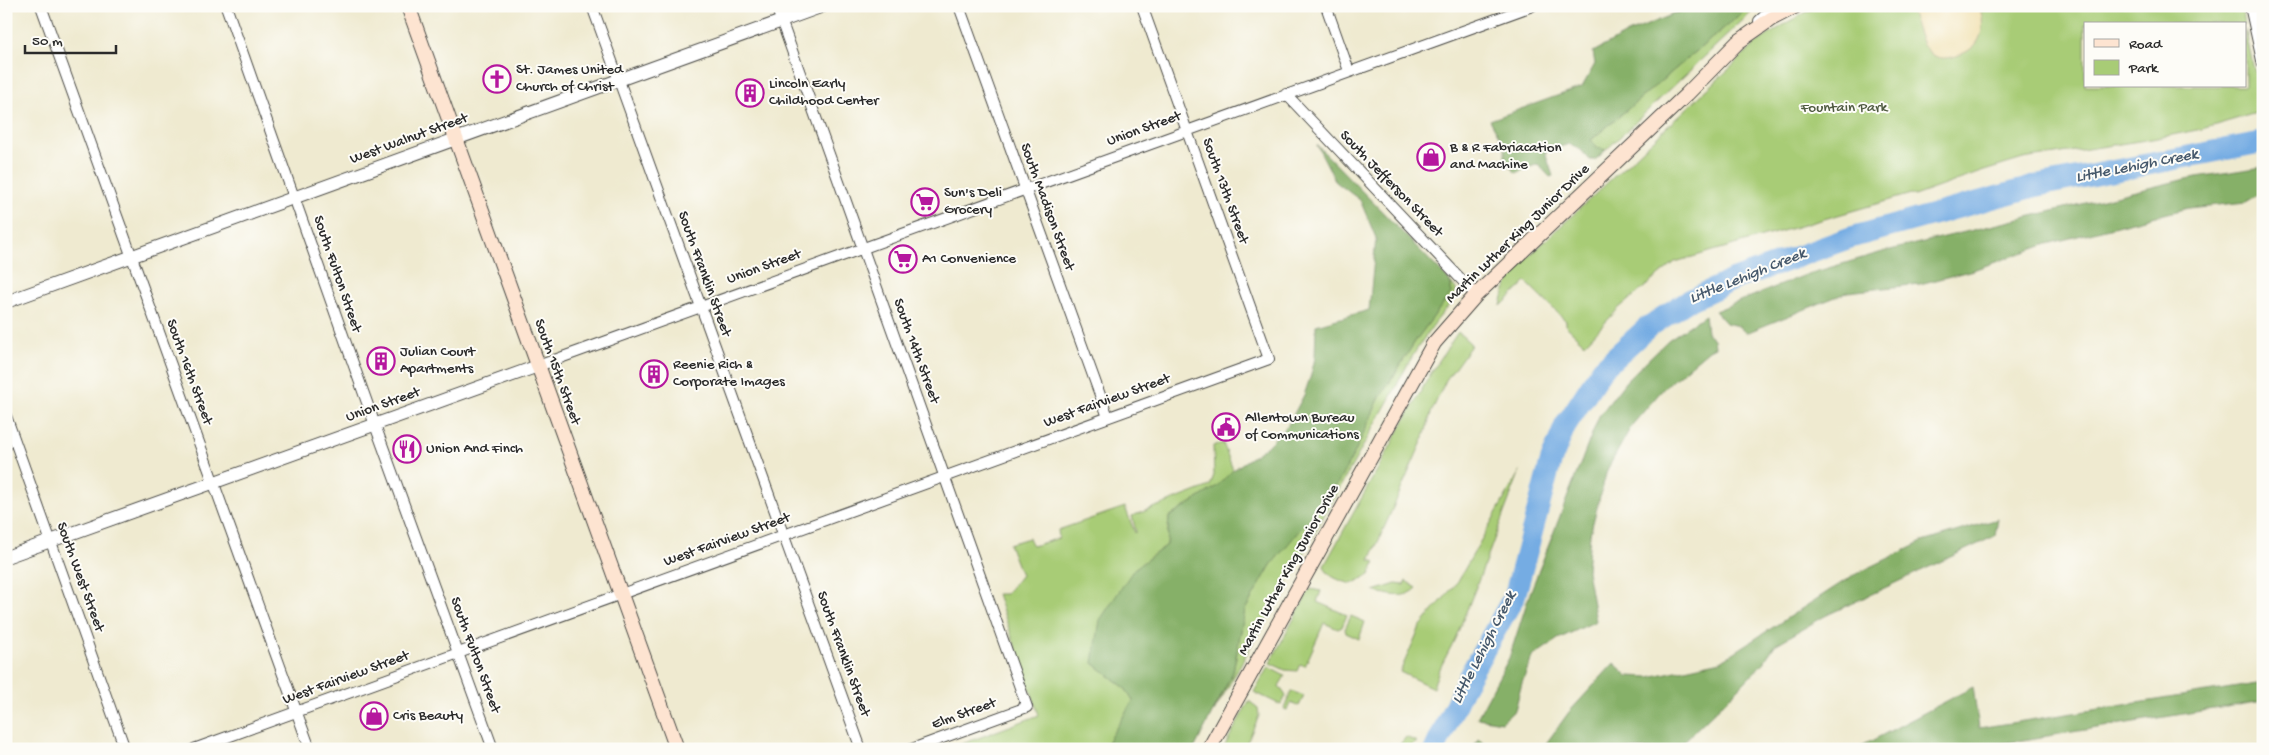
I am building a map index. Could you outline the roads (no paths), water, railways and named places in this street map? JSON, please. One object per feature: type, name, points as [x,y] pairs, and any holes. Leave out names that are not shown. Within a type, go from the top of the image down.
[{"type":"main road","name":"South 15th Street","points":[[408,6],[677,749]]},
{"type":"main road","name":"Martin Luther King Junior Drive","points":[[1209,749],[1434,343],[1476,295],[1738,42],[1771,19],[1796,6]]},
{"type":"street","name":"South 16th Street","points":[[41,6],[310,749]]},
{"type":"street","name":"South Fulton Street","points":[[226,6],[493,749]]},
{"type":"street","name":"South Franklin Street","points":[[592,6],[861,749]]},
{"type":"street","name":"South 14th Street","points":[[776,6],[1027,707]]},
{"type":"street","name":"West Walnut Street","points":[[6,302],[823,6]]},
{"type":"street","name":"South Madison Street","points":[[959,6],[1108,417]]},
{"type":"street","name":"South 13th Street","points":[[1142,6],[1269,359]]},
{"type":"street","points":[[1326,6],[1349,71]]},
{"type":"street","name":"Union Street","points":[[6,557],[863,248],[1511,10],[1532,6]]},
{"type":"street","points":[[1738,42],[1775,6]]},
{"type":"street","points":[[2250,6],[2263,65]]},
{"type":"street","name":"South Jefferson Street","points":[[1286,94],[1476,295]]},
{"type":"street","name":"West Fairview Street","points":[[194,749],[1269,359]]},
{"type":"street","name":"South West Street","points":[[6,416],[125,749]]},
{"type":"street","name":"Elm Street","points":[[912,749],[1027,707]]},
{"type":"waterway","name":"Little Lehigh Creek","points":[[1435,749],[1466,682],[1515,595],[1551,461],[1565,426],[1602,369],[1647,328],[1686,302],[1733,280],[1849,238],[2036,186],[2263,142]]},
{"type":"place","name":"St. James United Church of Christ","points":[[497,79]]},
{"type":"place","name":"Lincoln Early Childhood Center","points":[[750,93]]},
{"type":"place","name":"B & R Fabriacation and Machine","points":[[1431,157]]},
{"type":"place","name":"Sun's Deli Grocery","points":[[925,202]]},
{"type":"place","name":"A1 Convenience","points":[[903,259]]},
{"type":"place","name":"Julian Court Apartments","points":[[381,361]]},
{"type":"place","name":"Reenie Rich & Corporate Images","points":[[654,374]]},
{"type":"place","name":"Allentown Bureau of Communications","points":[[1226,427]]},
{"type":"place","name":"Union And Finch","points":[[407,449]]},
{"type":"place","name":"Cris Beauty","points":[[374,716]]},
{"type":"park label","name":"Fountain Park","points":[[1844,108]]}]
